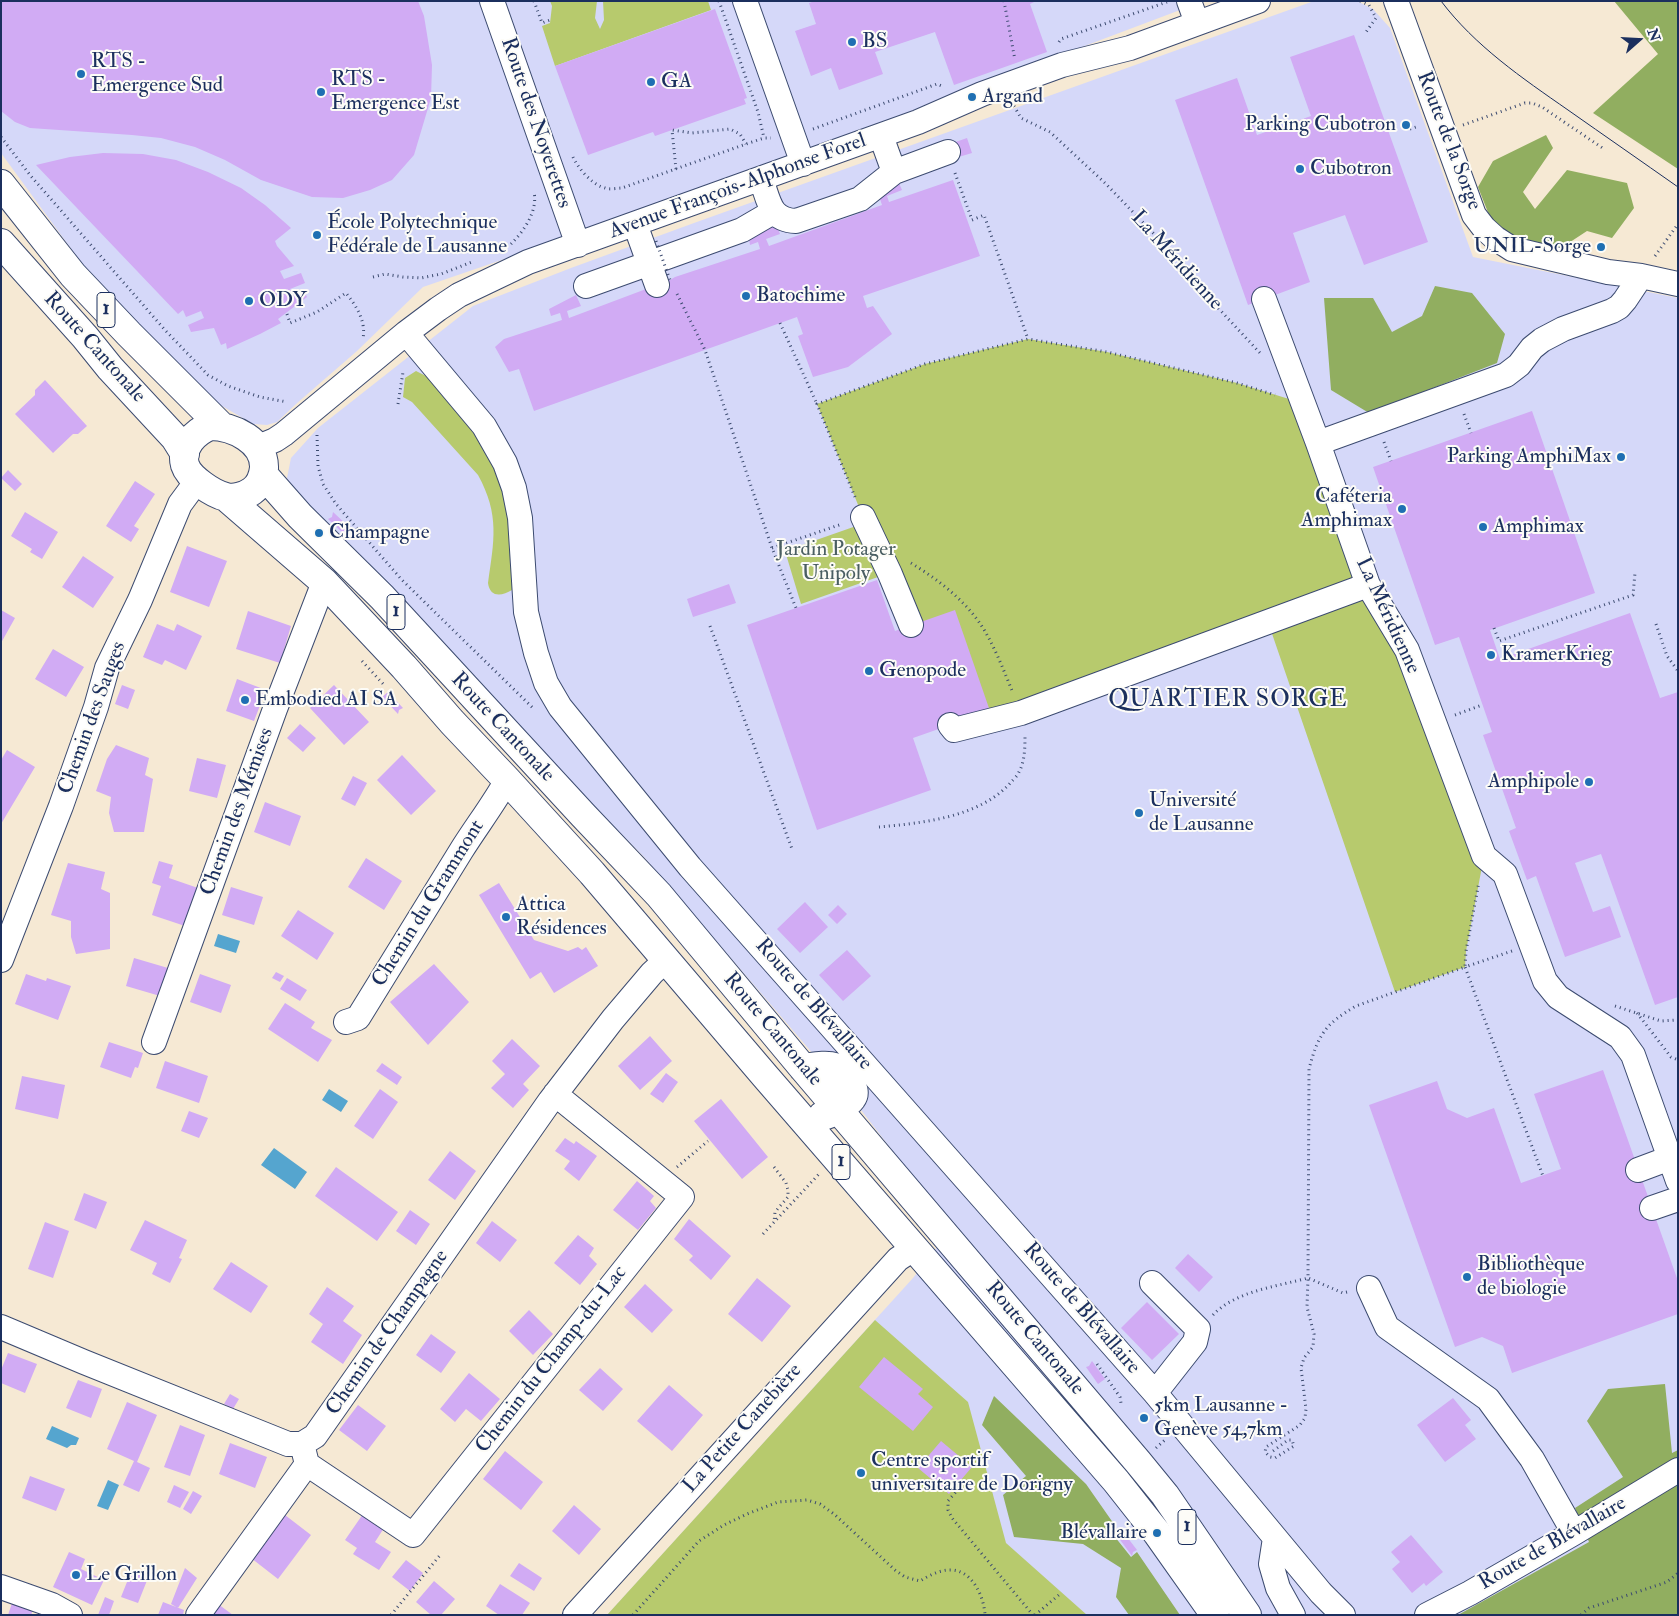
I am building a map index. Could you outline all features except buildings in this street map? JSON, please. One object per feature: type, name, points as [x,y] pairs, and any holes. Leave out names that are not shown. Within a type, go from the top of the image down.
[{"type":"main road","name":"Route Cantonale","points":[[1,184],[73,275],[221,426]]},
{"type":"main road","name":"Route Cantonale","points":[[1,244],[174,438],[185,454]]},
{"type":"main road","points":[[210,426],[221,426],[248,438],[258,447],[263,457],[263,474],[260,483],[252,492],[238,498],[227,498],[214,492],[197,481],[185,465],[185,454],[189,442],[200,430],[210,426]]},
{"type":"main road","name":"Route Cantonale","points":[[263,474],[300,516],[382,597],[576,808],[659,895],[803,1068],[1144,1469],[1165,1495],[1247,1615]]},
{"type":"main road","name":"Route Cantonale","points":[[227,498],[324,582],[615,899],[733,1039],[1116,1481],[1215,1615]]},
{"type":"main road","points":[[733,1039],[768,1064],[813,1112],[823,1116],[830,1115],[838,1109]]},
{"type":"street","name":"Route des Noyerettes","points":[[492,1],[578,244]]},
{"type":"street","points":[[745,1],[803,164]]},
{"type":"street","name":"Avenue François-Alphonse Forel","points":[[258,447],[284,434],[406,333],[458,296],[528,262],[882,136],[990,91],[1062,66],[1130,48],[1193,12],[1258,1]]},
{"type":"street","name":"Route de la Sorge","points":[[1396,1],[1474,215],[1484,228],[1495,238],[1512,248],[1608,272],[1642,276],[1678,284]]},
{"type":"street","points":[[882,136],[894,172]]},
{"type":"street","points":[[761,179],[773,212],[779,218],[786,221],[796,221],[860,199],[894,172],[948,152]]},
{"type":"street","points":[[586,286],[653,252],[742,230],[773,212]]},
{"type":"street","points":[[635,224],[653,252],[667,285]]},
{"type":"street","points":[[1318,443],[1460,402],[1506,376],[1542,340],[1563,329],[1619,307],[1642,276]]},
{"type":"street","name":"La Méridienne","points":[[1264,299],[1318,443],[1368,585],[1406,650],[1484,856],[1505,874],[1545,981],[1558,997],[1620,1037],[1634,1055],[1678,1181]]},
{"type":"street","name":"Route de Blévallaire","points":[[406,333],[484,426],[505,463],[514,488],[520,518],[526,612],[546,683],[560,707],[690,868],[1155,1393],[1321,1593],[1343,1615]]},
{"type":"street","name":"Chemin des Sauges","points":[[1,960],[61,806],[96,707],[107,668],[140,600],[180,504],[197,481]]},
{"type":"street","points":[[863,517],[890,574],[911,626]]},
{"type":"street","name":"Chemin des Mémises","points":[[154,1042],[220,859],[324,582]]},
{"type":"street","points":[[950,725],[954,730],[1020,713],[1368,585]]},
{"type":"street","name":"Chemin du Grammont","points":[[346,1022],[358,1018],[435,893],[497,799],[507,780]]},
{"type":"street","name":"Chemin de Champagne","points":[[198,1615],[315,1436],[555,1094],[613,1019],[652,973],[666,960]]},
{"type":"street","name":"Chemin du Champ-du-Lac","points":[[304,1454],[413,1535],[682,1197],[555,1094]]},
{"type":"street","points":[[1638,1170],[1670,1158]]},
{"type":"street","points":[[1652,1208],[1678,1198]]},
{"type":"street","name":"La Petite Canebière","points":[[575,1615],[898,1259],[915,1248]]},
{"type":"street","points":[[1152,1283],[1198,1329],[1195,1342],[1155,1393]]},
{"type":"street","points":[[1369,1288],[1387,1327],[1488,1399],[1532,1459],[1574,1534]]},
{"type":"street","points":[[1,1327],[288,1444],[304,1454]]},
{"type":"street","name":"Route de Blévallaire","points":[[1427,1615],[1574,1534],[1678,1470]]},
{"type":"street","points":[[1275,1538],[1271,1564],[1278,1588],[1293,1615]]},
{"type":"street","points":[[1,1587],[52,1605],[70,1615]]},
{"type":"path","points":[[534,1],[542,23],[550,20]]},
{"type":"path","points":[[719,1],[758,112],[764,138]]},
{"type":"path","points":[[1004,1],[1017,63],[1010,66]]},
{"type":"path","points":[[1057,45],[1061,39],[1168,1]]},
{"type":"path","points":[[1360,1],[1369,5],[1376,18],[1366,32]]},
{"type":"path","points":[[809,131],[937,84],[947,88]]},
{"type":"path","name":"La Méridienne","points":[[1013,101],[1020,118],[1050,132],[1156,236],[1260,354]]},
{"type":"path","points":[[1444,132],[1525,103],[1532,103],[1542,107],[1604,149]]},
{"type":"path","points":[[676,169],[672,130],[692,133],[730,129],[740,134],[746,144]]},
{"type":"path","points":[[1,138],[30,175],[208,375],[228,386],[260,397],[288,403]]},
{"type":"path","points":[[572,155],[576,163],[592,181],[605,188],[622,188],[764,138],[772,138]]},
{"type":"path","points":[[958,181],[972,220],[984,216],[1028,339]]},
{"type":"path","points":[[508,246],[522,234],[529,221],[535,198],[533,190]]},
{"type":"path","points":[[1642,276],[1678,224]]},
{"type":"path","points":[[653,252],[667,285],[705,350],[772,548],[796,608]]},
{"type":"path","points":[[373,277],[385,274],[421,278],[440,274],[475,260]]},
{"type":"path","points":[[287,314],[290,323],[317,312],[346,293],[359,309],[364,331],[362,344]]},
{"type":"path","points":[[772,548],[863,517],[780,323]]},
{"type":"path","points":[[816,404],[925,364],[1028,339],[1107,352],[1237,383],[1302,403]]},
{"type":"path","points":[[398,404],[403,372]]},
{"type":"path","points":[[1460,402],[1471,433]]},
{"type":"path","points":[[318,428],[318,466],[323,484],[336,504],[373,547],[402,579],[545,720],[560,707]]},
{"type":"path","points":[[879,826],[909,824],[939,818],[980,806],[1004,791],[1019,773],[1025,750],[1025,726],[996,654],[980,623],[946,587],[907,561]]},
{"type":"path","points":[[1494,628],[1499,641],[1634,595],[1636,573]]},
{"type":"path","points":[[1656,624],[1667,656],[1678,671]]},
{"type":"path","points":[[710,626],[792,849]]},
{"type":"path","points":[[1434,722],[1482,705]]},
{"type":"path","points":[[1484,856],[1466,950],[1465,967],[1543,1176]]},
{"type":"path","points":[[1273,1450],[1288,1440],[1292,1440],[1294,1443],[1292,1448],[1275,1458],[1270,1457],[1265,1452],[1266,1447],[1300,1425],[1305,1418],[1306,1409],[1301,1368],[1304,1358],[1313,1347],[1314,1334],[1307,1307],[1309,1069],[1319,1037],[1341,1014],[1356,1006],[1531,944]]},
{"type":"path","points":[[1612,1004],[1661,1021],[1678,1020]]},
{"type":"path","points":[[1636,1013],[1671,1057],[1678,1060]]},
{"type":"path","points":[[681,1163],[708,1141]]},
{"type":"path","points":[[774,1167],[786,1183],[788,1197],[775,1212],[774,1223]]},
{"type":"path","points":[[763,1234],[821,1172]]},
{"type":"path","points":[[1198,1329],[1220,1308],[1244,1295],[1308,1278],[1343,1293],[1369,1288]]},
{"type":"path","points":[[1154,1449],[1172,1434]]},
{"type":"path","points":[[962,1485],[948,1501],[948,1510],[952,1518],[1034,1615],[1060,1594]]},
{"type":"path","points":[[633,1615],[699,1541],[724,1525],[747,1514],[778,1502],[795,1500],[807,1500],[820,1504],[834,1514],[905,1577],[920,1581],[936,1573],[954,1570],[966,1575],[983,1599],[985,1615]]},
{"type":"path","points":[[390,1615],[441,1554]]},
{"type":"path","points":[[1581,1615],[1589,1608],[1667,1582],[1678,1573]]},
{"type":"shaded area","name":"École Polytechnique Fédérale de Lausanne","points":[[1,1],[1204,1],[679,199],[423,287],[357,351],[277,422],[267,425],[253,424],[210,399],[88,272],[1,153]]},
{"type":"shaded area","name":"Université de Lausanne","points":[[1314,1],[1357,1],[1373,9],[1390,28],[1473,257],[1678,298],[1678,1615],[607,1615],[913,1278],[952,1228],[861,1110],[863,1094],[814,1055],[644,857],[293,500],[287,478],[291,458],[318,428],[473,306],[694,223]]},
{"type":"green space","points":[[550,1],[597,1],[595,18],[600,29],[604,20],[603,1],[708,1],[711,10],[555,66],[542,26],[550,23],[552,6]]},
{"type":"green space","points":[[1614,1],[1678,1],[1678,169],[1593,113],[1658,54]]},
{"type":"green space","points":[[1546,135],[1553,148],[1523,192],[1535,209],[1567,170],[1627,183],[1634,208],[1612,238],[1587,231],[1561,248],[1548,245],[1525,248],[1491,220],[1478,187],[1493,161]]},
{"type":"green space","points":[[1435,286],[1472,293],[1505,334],[1497,363],[1369,413],[1331,390],[1324,298],[1373,298],[1392,332],[1422,316]]},
{"type":"green space","points":[[1028,339],[1107,352],[1237,383],[1302,403],[1484,856],[1466,951],[1465,967],[1395,992],[1268,622],[990,711],[911,625],[863,517],[817,404],[925,364]]},
{"type":"green space","points":[[416,371],[430,378],[455,403],[491,459],[506,496],[514,576],[512,590],[508,592],[497,594],[489,588],[494,528],[490,503],[478,475],[412,402],[403,397],[405,378]]},
{"type":"green space","name":"Jardin Potager Unipoly","points":[[859,525],[878,577],[801,604],[785,551]]},
{"type":"green space","name":"Centre sportif universitaire de Dorigny","points":[[875,1320],[968,1402],[1006,1543],[1087,1615],[607,1615]]},
{"type":"green space","points":[[1665,1384],[1672,1453],[1678,1450],[1678,1615],[1458,1615],[1589,1542],[1575,1508],[1623,1477],[1587,1421],[1608,1389]]},
{"type":"green space","points":[[994,1396],[1086,1484],[1116,1527],[1111,1532],[1131,1557],[1137,1552],[1180,1615],[1129,1615],[1116,1597],[1121,1568],[1083,1544],[1014,1537],[1003,1495],[1026,1476],[982,1425]]},
{"type":"water","points":[[218,934],[240,941],[236,953],[214,946]]},
{"type":"water","points":[[329,1089],[348,1101],[341,1112],[322,1100]]},
{"type":"water","points":[[274,1148],[307,1172],[295,1189],[261,1165]]},
{"type":"water","points":[[52,1426],[79,1438],[76,1445],[71,1445],[67,1448],[46,1439]]},
{"type":"water","points":[[108,1480],[119,1485],[108,1510],[97,1506]]},
{"type":"tram line","points":[[1441,1],[1469,33],[1500,60],[1678,187]]},
{"type":"place","name":"BS","points":[[852,42]]},
{"type":"place","name":"RTS - Emergence Sud","points":[[81,74]]},
{"type":"place","name":"GA","points":[[651,82]]},
{"type":"place","name":"RTS - Emergence Est","points":[[321,92]]},
{"type":"place","name":"Argand","points":[[972,97]]},
{"type":"place","name":"Parking Cubotron","points":[[1406,125]]},
{"type":"place","name":"Cubotron","points":[[1300,169]]},
{"type":"place","name":"École Polytechnique Fédérale de Lausanne","points":[[317,235]]},
{"type":"place","name":"UNIL-Sorge","points":[[1601,247]]},
{"type":"place","name":"Batochime","points":[[746,296]]},
{"type":"place","name":"ODY","points":[[249,301]]},
{"type":"place","name":"Parking AmphiMax","points":[[1621,457]]},
{"type":"place","name":"Caféteria Amphimax","points":[[1402,509]]},
{"type":"place","name":"Amphimax","points":[[1483,527]]},
{"type":"place","name":"Champagne","points":[[319,533]]},
{"type":"place","name":"KramerKrieg","points":[[1491,655]]},
{"type":"place","name":"Genopode","points":[[869,671]]},
{"type":"place","name":"Embodied AI SA","points":[[245,700]]},
{"type":"place","name":"Amphipole","points":[[1589,782]]},
{"type":"place","name":"Université de Lausanne","points":[[1139,813]]},
{"type":"place","name":"Attica Résidences","points":[[506,917]]},
{"type":"place","name":"Bibliothèque de biologie","points":[[1467,1277]]},
{"type":"place","name":"5km Lausanne - Genève 54,7km","points":[[1144,1418]]},
{"type":"place","name":"Centre sportif universitaire de Dorigny","points":[[861,1473]]},
{"type":"place","name":"Blévallaire","points":[[1157,1533]]},
{"type":"place","name":"Le Grillon","points":[[76,1575]]},
{"type":"district","name":"QUARTIER SORGE","points":[[1228,701]]}]
